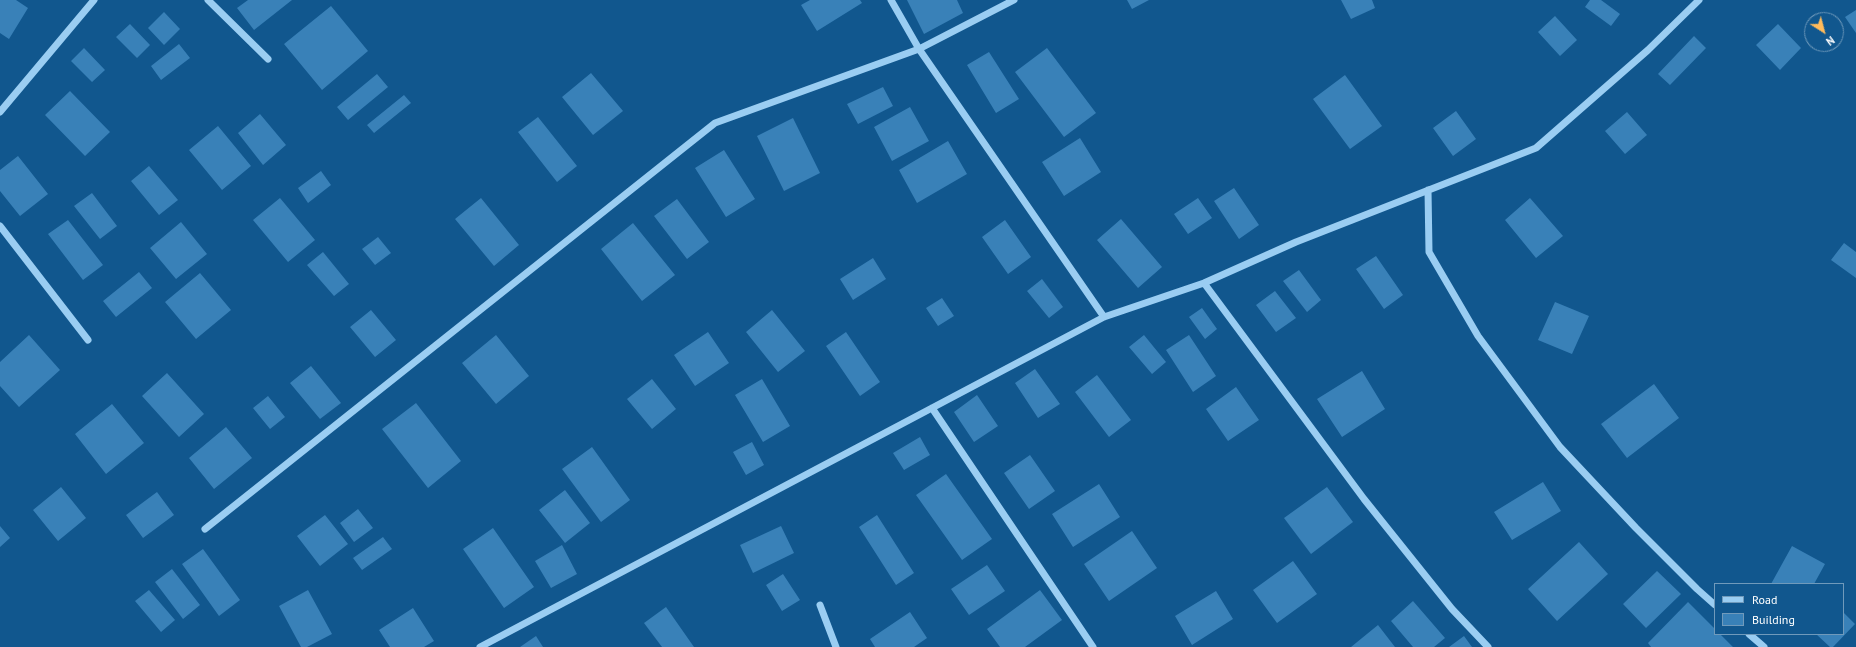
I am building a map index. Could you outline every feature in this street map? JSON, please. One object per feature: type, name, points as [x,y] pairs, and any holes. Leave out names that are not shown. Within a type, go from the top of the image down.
[{"type":"street","points":[[0,112],[94,0]]},
{"type":"street","points":[[208,0],[268,58]]},
{"type":"street","points":[[891,0],[919,49],[1104,317]]},
{"type":"street","points":[[205,529],[715,123],[919,49],[1014,0]]},
{"type":"street","points":[[480,647],[1104,317],[1204,283],[1296,242],[1536,148],[1648,50],[1699,0]]},
{"type":"street","points":[[1428,190],[1429,252],[1478,336],[1560,447],[1636,528],[1714,604]]},
{"type":"street","points":[[0,226],[88,340]]},
{"type":"street","points":[[1204,283],[1364,499],[1452,609],[1488,647]]},
{"type":"street","points":[[932,408],[1093,647]]},
{"type":"street","points":[[820,606],[836,647]]},
{"type":"street","points":[[1750,635],[1764,647]]},
{"type":"building","points":[[0,0],[16,0],[28,8],[9,39],[0,33]]},
{"type":"building","points":[[248,0],[292,0],[254,30],[237,8]]},
{"type":"building","points":[[810,0],[860,0],[862,3],[817,31],[801,5]]},
{"type":"building","points":[[907,0],[957,0],[963,13],[924,34]]},
{"type":"building","points":[[1127,0],[1149,0],[1132,9]]},
{"type":"building","points":[[1341,0],[1372,0],[1375,8],[1351,19]]},
{"type":"building","points":[[1590,0],[1601,0],[1620,14],[1611,26],[1585,7]]},
{"type":"building","points":[[331,6],[368,51],[322,90],[284,44]]},
{"type":"building","points":[[1856,10],[1856,33],[1845,17]]},
{"type":"building","points":[[164,12],[180,29],[164,45],[148,28]]},
{"type":"building","points":[[1555,16],[1577,40],[1560,56],[1538,32]]},
{"type":"building","points":[[130,24],[150,45],[137,58],[116,37]]},
{"type":"building","points":[[1778,24],[1801,48],[1780,70],[1756,45]]},
{"type":"building","points":[[1694,36],[1706,48],[1670,85],[1658,74]]},
{"type":"building","points":[[179,44],[190,58],[161,80],[151,66]]},
{"type":"building","points":[[84,48],[105,70],[92,82],[71,61]]},
{"type":"building","points":[[1047,48],[1096,113],[1064,137],[1015,72]]},
{"type":"building","points":[[989,52],[1019,99],[996,113],[967,65]]},
{"type":"building","points":[[591,73],[623,111],[593,135],[562,97]]},
{"type":"building","points":[[377,74],[388,87],[348,120],[337,107]]},
{"type":"building","points":[[1345,75],[1382,126],[1350,149],[1313,99]]},
{"type":"building","points":[[883,87],[893,106],[858,124],[847,104]]},
{"type":"building","points":[[70,91],[110,132],[85,156],[45,115]]},
{"type":"building","points":[[404,95],[411,103],[374,133],[367,125]]},
{"type":"building","points":[[910,107],[929,141],[892,161],[874,127]]},
{"type":"building","points":[[1456,111],[1476,139],[1453,156],[1433,128]]},
{"type":"building","points":[[1627,112],[1647,135],[1625,154],[1605,131]]},
{"type":"building","points":[[260,114],[286,145],[263,165],[238,133]]},
{"type":"building","points":[[538,117],[577,166],[557,182],[518,132]]},
{"type":"building","points":[[793,118],[820,173],[784,191],[757,136]]},
{"type":"building","points":[[218,126],[251,166],[222,190],[189,150]]},
{"type":"building","points":[[1080,138],[1101,172],[1064,196],[1042,162]]},
{"type":"building","points":[[948,141],[967,174],[917,203],[899,170]]},
{"type":"building","points":[[724,150],[755,199],[726,217],[695,168]]},
{"type":"building","points":[[18,156],[48,194],[20,216],[0,191],[0,170]]},
{"type":"building","points":[[149,166],[178,200],[159,215],[131,181]]},
{"type":"building","points":[[321,171],[331,185],[308,203],[298,188]]},
{"type":"building","points":[[1234,188],[1259,225],[1239,239],[1214,201]]},
{"type":"building","points":[[92,193],[117,226],[100,239],[74,206]]},
{"type":"building","points":[[280,198],[315,240],[288,262],[253,220]]},
{"type":"building","points":[[481,198],[519,245],[494,266],[455,219]]},
{"type":"building","points":[[1198,198],[1212,218],[1188,234],[1174,214]]},
{"type":"building","points":[[1530,198],[1563,236],[1536,258],[1505,220]]},
{"type":"building","points":[[677,199],[709,242],[687,259],[654,216]]},
{"type":"building","points":[[1121,219],[1162,267],[1138,288],[1097,240]]},
{"type":"building","points":[[68,220],[103,265],[83,280],[48,234]]},
{"type":"building","points":[[1005,220],[1031,257],[1008,274],[982,237]]},
{"type":"building","points":[[181,222],[207,254],[176,279],[150,248]]},
{"type":"building","points":[[633,223],[675,275],[642,301],[601,249]]},
{"type":"building","points":[[378,237],[391,253],[375,265],[362,249]]},
{"type":"building","points":[[1844,243],[1856,252],[1856,278],[1831,260]]},
{"type":"building","points":[[323,252],[349,284],[334,296],[307,265]]},
{"type":"building","points":[[1376,256],[1403,295],[1384,309],[1356,269]]},
{"type":"building","points":[[873,258],[886,279],[853,300],[840,279]]},
{"type":"building","points":[[1299,270],[1321,300],[1307,312],[1283,281]]},
{"type":"building","points":[[139,272],[152,288],[116,317],[103,301]]},
{"type":"building","points":[[200,273],[231,310],[196,339],[165,302]]},
{"type":"building","points":[[1042,279],[1063,307],[1049,318],[1027,291]]},
{"type":"building","points":[[1275,291],[1296,318],[1276,332],[1256,305]]},
{"type":"building","points":[[942,298],[954,316],[938,326],[926,308]]},
{"type":"building","points":[[1555,302],[1589,316],[1572,354],[1538,340]]},
{"type":"building","points":[[1202,308],[1217,329],[1205,339],[1189,317]]},
{"type":"building","points":[[371,310],[396,340],[375,357],[350,327]]},
{"type":"building","points":[[772,310],[805,351],[778,372],[746,332]]},
{"type":"building","points":[[708,332],[729,363],[695,386],[674,355]]},
{"type":"building","points":[[846,332],[880,382],[860,396],[826,346]]},
{"type":"building","points":[[29,335],[60,370],[19,407],[0,386],[0,362]]},
{"type":"building","points":[[496,335],[529,376],[496,404],[462,363]]},
{"type":"building","points":[[1144,335],[1166,362],[1152,374],[1129,347]]},
{"type":"building","points":[[1189,335],[1216,376],[1193,392],[1166,350]]},
{"type":"building","points":[[311,366],[341,403],[320,419],[290,383]]},
{"type":"building","points":[[1035,369],[1060,404],[1038,418],[1015,383]]},
{"type":"building","points":[[1362,371],[1385,409],[1342,437],[1317,399]]},
{"type":"building","points":[[167,373],[204,414],[179,437],[142,396]]},
{"type":"building","points":[[1097,375],[1131,420],[1109,437],[1075,392]]},
{"type":"building","points":[[652,379],[676,409],[652,429],[627,399]]},
{"type":"building","points":[[762,379],[790,426],[763,442],[735,395]]},
{"type":"building","points":[[1654,384],[1679,418],[1627,458],[1601,424]]},
{"type":"building","points":[[1236,387],[1259,420],[1228,441],[1206,409]]},
{"type":"building","points":[[977,395],[998,426],[974,442],[954,412]]},
{"type":"building","points":[[268,396],[285,417],[270,429],[253,408]]},
{"type":"building","points":[[416,403],[461,461],[428,488],[382,429]]},
{"type":"building","points":[[112,404],[144,443],[106,474],[75,434]]},
{"type":"building","points":[[226,427],[252,458],[214,489],[189,458]]},
{"type":"building","points":[[920,437],[930,455],[904,470],[893,453]]},
{"type":"building","points":[[752,442],[764,465],[746,475],[733,452]]},
{"type":"building","points":[[592,447],[630,500],[601,522],[562,469]]},
{"type":"building","points":[[1030,455],[1055,491],[1029,509],[1004,473]]},
{"type":"building","points":[[946,474],[992,539],[962,560],[916,495]]},
{"type":"building","points":[[1543,482],[1561,511],[1512,540],[1494,512]]},
{"type":"building","points":[[1099,484],[1120,517],[1073,547],[1052,514]]},
{"type":"building","points":[[61,487],[86,518],[58,541],[33,510]]},
{"type":"building","points":[[1327,487],[1353,522],[1311,554],[1284,518]]},
{"type":"building","points":[[565,490],[590,523],[565,543],[539,510]]},
{"type":"building","points":[[157,492],[174,515],[143,538],[126,515]]},
{"type":"building","points":[[358,509],[373,528],[354,542],[340,523]]},
{"type":"building","points":[[325,515],[348,544],[320,566],[297,536]]},
{"type":"building","points":[[877,515],[914,573],[896,585],[859,527]]},
{"type":"building","points":[[0,526],[10,538],[0,547]]},
{"type":"building","points":[[781,526],[794,553],[753,573],[740,545]]},
{"type":"building","points":[[493,528],[534,587],[504,608],[463,549]]},
{"type":"building","points":[[1132,531],[1157,568],[1109,601],[1084,564]]},
{"type":"building","points":[[383,537],[392,549],[362,570],[353,558]]},
{"type":"building","points":[[1579,542],[1608,574],[1557,621],[1528,589]]},
{"type":"building","points":[[562,545],[577,574],[551,588],[535,561]]},
{"type":"building","points":[[1792,546],[1825,564],[1815,583],[1772,583]]},
{"type":"building","points":[[203,549],[240,600],[219,616],[182,564]]},
{"type":"building","points":[[1293,561],[1317,594],[1277,623],[1253,590]]},
{"type":"building","points":[[987,565],[1005,591],[969,615],[951,589]]},
{"type":"building","points":[[172,569],[200,605],[183,619],[155,582]]},
{"type":"building","points":[[1657,571],[1681,594],[1646,628],[1623,604]]},
{"type":"building","points":[[783,574],[800,600],[782,611],[766,585]]},
{"type":"building","points":[[149,590],[175,620],[161,632],[135,601]]},
{"type":"building","points":[[308,590],[332,634],[307,647],[301,647],[279,606]]},
{"type":"building","points":[[1040,590],[1062,620],[1025,647],[1000,647],[987,629]]},
{"type":"building","points":[[1216,591],[1233,619],[1192,645],[1175,616]]},
{"type":"building","points":[[1413,601],[1445,638],[1434,647],[1413,647],[1391,621]]},
{"type":"building","points":[[1688,602],[1714,628],[1714,635],[1721,635],[1733,647],[1651,647],[1648,643]]},
{"type":"building","points":[[666,607],[694,647],[662,647],[644,623]]},
{"type":"building","points":[[413,608],[434,641],[424,647],[390,647],[379,630]]},
{"type":"building","points":[[910,612],[927,638],[914,647],[875,647],[870,639]]},
{"type":"building","points":[[1844,613],[1855,624],[1833,647],[1830,647],[1817,635],[1844,635]]},
{"type":"building","points":[[1378,625],[1395,647],[1351,647]]},
{"type":"building","points":[[536,636],[543,647],[520,647]]},
{"type":"building","points":[[1464,636],[1472,647],[1449,647]]}]
